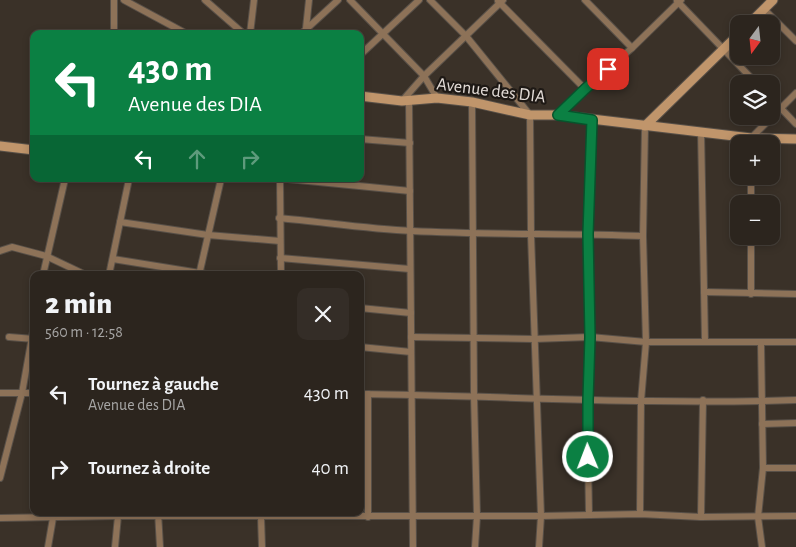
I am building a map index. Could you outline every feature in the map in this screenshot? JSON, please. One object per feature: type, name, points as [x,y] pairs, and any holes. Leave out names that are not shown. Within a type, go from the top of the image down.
[{"type":"street","points":[[114,0],[114,30]]},
{"type":"street","points":[[124,0],[180,30]]},
{"type":"street","points":[[205,0],[239,30]]},
{"type":"street","points":[[250,30],[254,0]]},
{"type":"street","points":[[306,28],[309,0]]},
{"type":"street","points":[[306,28],[338,0]]},
{"type":"street","points":[[350,0],[424,76],[437,98]]},
{"type":"street","points":[[364,51],[419,0]]},
{"type":"street","points":[[430,0],[466,36],[530,115],[534,339],[542,516],[539,547]]},
{"type":"street","points":[[585,0],[632,48]]},
{"type":"street","points":[[758,15],[773,0]]},
{"type":"street","points":[[413,547],[410,143],[406,100],[424,76],[500,1],[585,89]]},
{"type":"street","points":[[558,115],[632,48],[678,1],[722,50],[748,75]]},
{"type":"street","points":[[764,9],[796,41]]},
{"type":"street","points":[[640,514],[641,400],[646,342],[643,236],[645,126],[730,42]]},
{"type":"street","points":[[756,135],[796,93]]},
{"type":"street","name":"Avenue des DIA","points":[[364,96],[406,100],[437,98],[472,102],[530,115],[558,115],[701,131],[730,137]]},
{"type":"street","points":[[472,102],[474,396],[477,516],[475,547]]},
{"type":"street","points":[[781,107],[796,124]]},
{"type":"street","points":[[589,514],[588,400],[590,337],[588,234],[592,120]]},
{"type":"street","points":[[701,131],[705,342]]},
{"type":"street","points":[[364,139],[410,143]]},
{"type":"street","name":"Avenue des DIA","points":[[780,140],[796,139]]},
{"type":"street","points":[[0,146],[30,150]]},
{"type":"street","points":[[44,271],[64,182]]},
{"type":"street","points":[[111,271],[128,182]]},
{"type":"street","points":[[200,271],[220,182]]},
{"type":"street","points":[[280,182],[281,271]]},
{"type":"street","points":[[340,182],[410,191]]},
{"type":"street","points":[[280,218],[410,231],[643,236]]},
{"type":"street","points":[[120,222],[208,235],[280,241]]},
{"type":"street","points":[[751,245],[751,294]]},
{"type":"street","points":[[0,251],[12,247],[46,256],[78,271]]},
{"type":"street","points":[[280,258],[410,269]]},
{"type":"street","points":[[113,259],[178,271]]},
{"type":"street","points":[[704,292],[796,294]]},
{"type":"street","points":[[364,308],[410,313]]},
{"type":"street","points":[[9,337],[30,339]]},
{"type":"street","points":[[411,337],[534,339],[590,337],[646,342],[796,342]]},
{"type":"street","points":[[761,343],[763,468],[758,517],[762,547]]},
{"type":"street","points":[[364,347],[411,352]]},
{"type":"street","points":[[0,478],[30,354]]},
{"type":"street","points":[[0,393],[30,393]]},
{"type":"street","points":[[364,394],[588,400],[796,400]]},
{"type":"street","points":[[368,394],[368,517]]},
{"type":"street","points":[[701,517],[703,400]]},
{"type":"street","points":[[762,424],[796,423]]},
{"type":"street","points":[[763,468],[796,468]]},
{"type":"street","points":[[348,516],[542,516],[589,514],[701,517],[796,516]]},
{"type":"street","points":[[0,518],[35,516]]},
{"type":"street","points":[[48,547],[53,516]]},
{"type":"street","points":[[115,547],[118,516]]},
{"type":"street","points":[[158,516],[160,547]]},
{"type":"street","points":[[210,516],[294,516]]},
{"type":"street","points":[[261,517],[262,547]]},
{"type":"route","points":[[588,457],[590,337],[588,234],[592,120],[558,115],[608,69]]}]
